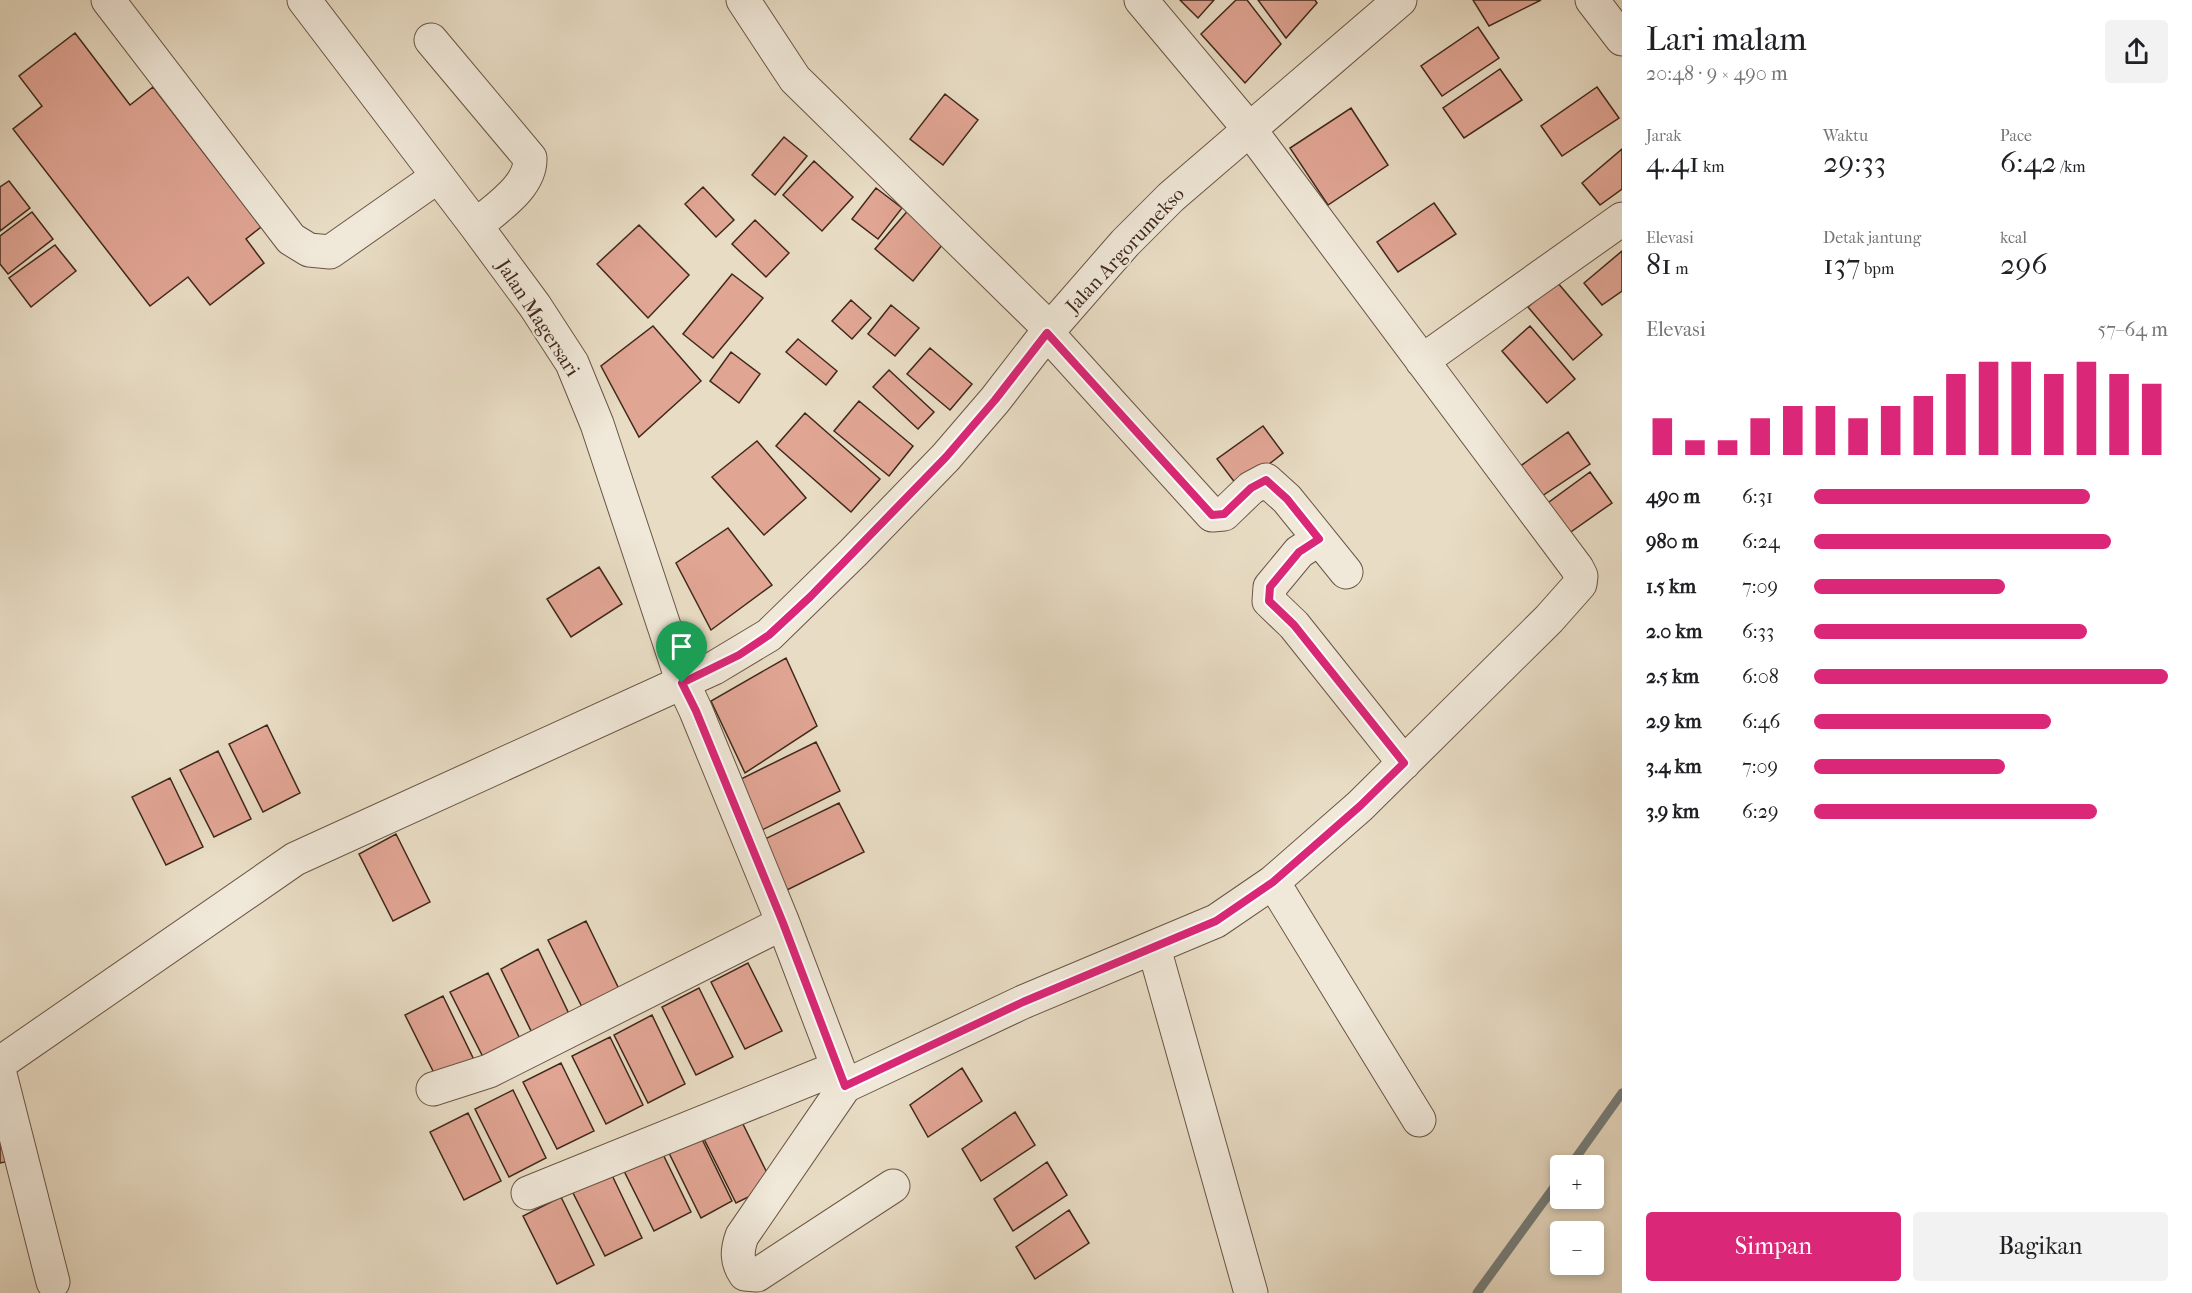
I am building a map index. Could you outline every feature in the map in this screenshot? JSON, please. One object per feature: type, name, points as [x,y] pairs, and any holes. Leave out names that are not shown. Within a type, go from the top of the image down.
[{"type":"street","points":[[108,0],[291,239],[309,250],[330,252],[437,177]]},
{"type":"street","name":"Jalan Magersari","points":[[304,0],[476,226],[535,306],[572,363],[597,424],[682,683],[696,711],[783,923],[841,1077]]},
{"type":"street","points":[[743,0],[795,79],[1049,331],[1212,515],[1224,514],[1251,488],[1266,480],[1287,499],[1346,573]]},
{"type":"street","points":[[528,1193],[841,1077],[1216,921],[1273,882],[1360,806],[1549,619],[1580,585],[1581,576],[1250,130],[1141,0]]},
{"type":"street","name":"Jalan Argorumekso","points":[[0,1063],[295,859],[682,683],[739,655],[769,635],[810,597],[946,457],[995,400],[1049,331],[1125,243],[1171,198],[1400,0]]},
{"type":"street","points":[[1592,0],[1622,39]]},
{"type":"street","points":[[431,40],[530,158],[530,169],[522,184],[476,226]]},
{"type":"street","points":[[1422,361],[1622,219]]},
{"type":"street","points":[[1319,539],[1299,552],[1270,587],[1269,601],[1294,625],[1404,763]]},
{"type":"street","points":[[1273,882],[1419,1120]]},
{"type":"street","points":[[433,1089],[489,1071],[783,923]]},
{"type":"street","points":[[1154,948],[1251,1293]]},
{"type":"street","points":[[0,1074],[53,1282]]},
{"type":"street","points":[[841,1077],[742,1236],[737,1251],[741,1268],[745,1274],[757,1275],[893,1186]]},
{"type":"building","points":[[1180,0],[1214,0],[1198,18]]},
{"type":"building","points":[[1236,0],[1247,0],[1281,44],[1245,83],[1201,34]]},
{"type":"building","points":[[1258,0],[1315,0],[1317,3],[1286,38]]},
{"type":"building","points":[[1473,0],[1541,0],[1489,26]]},
{"type":"building","points":[[1478,27],[1499,58],[1442,96],[1421,66]]},
{"type":"building","points":[[75,33],[130,105],[153,87],[261,227],[246,239],[264,263],[210,305],[188,277],[150,306],[13,129],[42,106],[19,76]]},
{"type":"building","points":[[1500,69],[1522,100],[1464,138],[1443,108]]},
{"type":"building","points":[[1597,87],[1619,118],[1562,156],[1541,126]]},
{"type":"building","points":[[945,94],[978,120],[943,165],[910,139]]},
{"type":"building","points":[[1351,108],[1388,165],[1328,205],[1290,148]]},
{"type":"building","points":[[784,137],[807,156],[775,195],[752,175]]},
{"type":"building","points":[[1622,149],[1622,189],[1600,205],[1582,183]]},
{"type":"building","points":[[814,161],[853,197],[822,231],[783,195]]},
{"type":"building","points":[[9,181],[30,208],[0,231],[0,187]]},
{"type":"building","points":[[703,187],[734,220],[716,237],[685,204]]},
{"type":"building","points":[[876,188],[902,208],[878,239],[852,219]]},
{"type":"building","points":[[1434,203],[1456,234],[1398,272],[1377,242]]},
{"type":"building","points":[[910,208],[947,239],[913,281],[875,249]]},
{"type":"building","points":[[32,212],[53,239],[8,274],[0,264],[0,236]]},
{"type":"building","points":[[755,220],[789,253],[766,277],[732,244]]},
{"type":"building","points":[[639,225],[689,275],[648,318],[597,264]]},
{"type":"building","points":[[55,245],[76,271],[31,307],[9,278]]},
{"type":"building","points":[[1622,251],[1622,291],[1602,305],[1584,283]]},
{"type":"building","points":[[732,274],[763,298],[713,358],[683,334]]},
{"type":"building","points":[[1557,282],[1602,335],[1573,360],[1528,307]]},
{"type":"building","points":[[851,300],[871,318],[852,339],[832,321]]},
{"type":"building","points":[[891,305],[919,328],[895,356],[868,334]]},
{"type":"building","points":[[653,326],[701,381],[639,437],[601,366]]},
{"type":"building","points":[[1530,326],[1575,379],[1547,403],[1502,351]]},
{"type":"building","points":[[798,339],[837,371],[826,385],[786,352]]},
{"type":"building","points":[[930,348],[972,384],[950,410],[907,374]]},
{"type":"building","points":[[731,352],[760,374],[739,403],[710,381]]},
{"type":"building","points":[[889,370],[934,412],[918,429],[873,387]]},
{"type":"building","points":[[859,401],[913,446],[889,476],[834,431]]},
{"type":"building","points":[[805,413],[880,479],[851,512],[776,446]]},
{"type":"building","points":[[1263,426],[1283,453],[1239,488],[1217,459]]},
{"type":"building","points":[[1568,432],[1590,464],[1533,502],[1512,472]]},
{"type":"building","points":[[757,441],[806,498],[764,535],[712,477]]},
{"type":"building","points":[[1590,472],[1612,503],[1565,536],[1545,505]]},
{"type":"building","points":[[728,528],[772,585],[711,630],[676,563]]},
{"type":"building","points":[[599,567],[622,604],[571,637],[547,599]]},
{"type":"building","points":[[786,658],[817,726],[745,773],[711,701]]},
{"type":"building","points":[[267,725],[300,793],[263,812],[229,744]]},
{"type":"building","points":[[816,742],[840,791],[762,830],[737,781]]},
{"type":"building","points":[[218,751],[251,819],[214,837],[180,770]]},
{"type":"building","points":[[170,778],[203,847],[166,865],[132,797]]},
{"type":"building","points":[[839,803],[864,852],[785,891],[761,841]]},
{"type":"building","points":[[396,834],[430,902],[393,921],[359,854]]},
{"type":"building","points":[[586,921],[619,989],[582,1007],[548,940]]},
{"type":"building","points":[[538,949],[571,1018],[534,1037],[501,969]]},
{"type":"building","points":[[748,963],[782,1031],[745,1049],[711,982]]},
{"type":"building","points":[[488,973],[521,1041],[484,1059],[450,992]]},
{"type":"building","points":[[699,988],[733,1057],[696,1075],[662,1007]]},
{"type":"building","points":[[443,996],[476,1064],[439,1083],[405,1015]]},
{"type":"building","points":[[652,1015],[685,1084],[648,1103],[614,1035]]},
{"type":"building","points":[[610,1037],[643,1105],[606,1124],[572,1056]]},
{"type":"building","points":[[561,1063],[594,1131],[557,1149],[523,1082]]},
{"type":"building","points":[[962,1068],[982,1101],[928,1137],[910,1105]]},
{"type":"building","points":[[513,1090],[546,1158],[509,1177],[475,1109]]},
{"type":"building","points":[[1015,1112],[1035,1145],[981,1181],[962,1149]]},
{"type":"building","points":[[468,1113],[501,1181],[464,1200],[430,1132]]},
{"type":"building","points":[[739,1116],[773,1185],[736,1203],[702,1135]]},
{"type":"building","points":[[0,1123],[9,1161],[0,1163]]},
{"type":"building","points":[[699,1133],[732,1201],[701,1218],[667,1149]]},
{"type":"building","points":[[658,1144],[691,1212],[654,1231],[620,1163]]},
{"type":"building","points":[[1047,1162],[1067,1195],[1013,1231],[994,1199]]},
{"type":"building","points":[[609,1169],[642,1238],[605,1256],[571,1189]]},
{"type":"building","points":[[561,1197],[594,1265],[557,1284],[523,1216]]},
{"type":"building","points":[[1069,1210],[1089,1243],[1035,1279],[1016,1247]]},
{"type":"waterway","points":[[1578,1155],[1622,1093]]},
{"type":"waterway","points":[[1477,1293],[1550,1193]]},
{"type":"route","points":[[1047,333],[1212,515],[1224,514],[1251,488],[1266,480],[1287,499],[1319,539],[1299,552],[1270,587],[1269,601],[1294,625],[1404,763],[1360,806],[1273,882],[1216,921],[1023,1002],[845,1086],[783,923],[696,711],[682,683],[739,655],[769,635],[810,597],[946,457],[995,400],[1047,333]]}]
